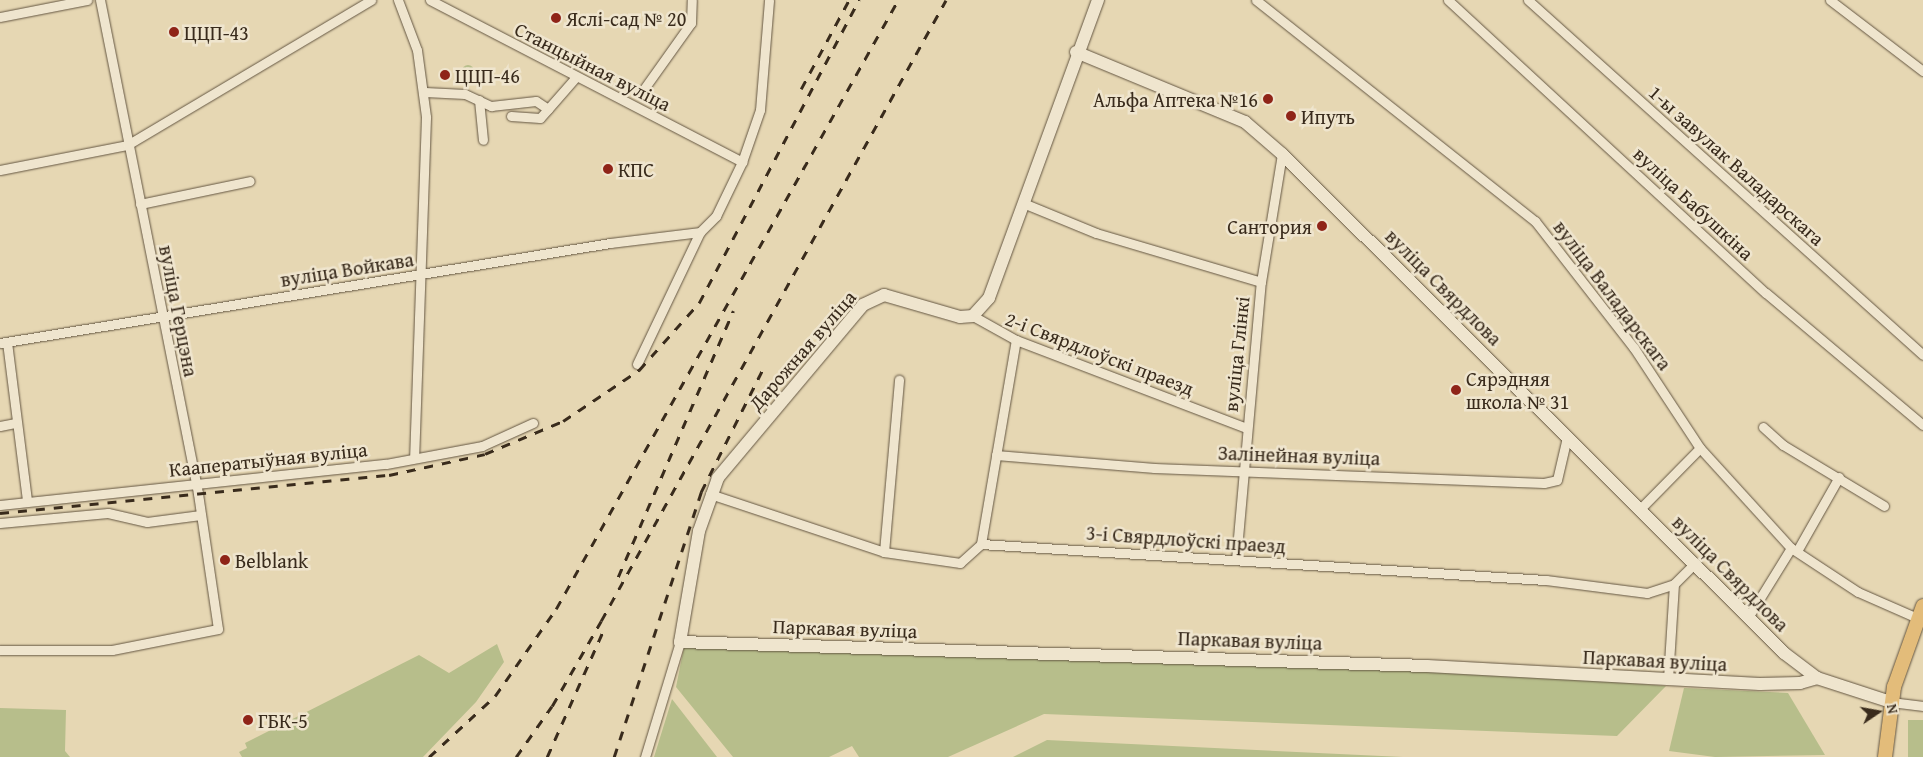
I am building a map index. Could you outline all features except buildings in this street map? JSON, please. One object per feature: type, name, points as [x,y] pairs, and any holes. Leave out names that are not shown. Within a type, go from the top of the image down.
[{"type":"main road","points":[[1885,757],[1891,702],[1921,614]]},
{"type":"street","points":[[0,17],[87,0]]},
{"type":"street","name":"вуліца Герцэна","points":[[0,650],[112,650],[218,629],[196,484],[127,145],[100,0]]},
{"type":"street","points":[[0,170],[127,145],[371,0]]},
{"type":"street","points":[[398,0],[417,50],[425,92],[422,275],[414,455]]},
{"type":"street","name":"Станцыйная вуліца","points":[[430,0],[742,162]]},
{"type":"street","points":[[641,93],[691,24],[692,0]]},
{"type":"street","points":[[638,364],[700,232],[716,216],[742,162],[760,110],[769,0]]},
{"type":"street","points":[[973,316],[989,298],[1076,52],[1098,0]]},
{"type":"street","name":"вуліца Валадарскага","points":[[1256,0],[1536,221],[1628,340],[1700,448],[1794,549],[1858,592],[1921,614]]},
{"type":"street","name":"вуліца Бабушкіна","points":[[1448,0],[1766,293],[1923,425]]},
{"type":"street","name":"1-ы завулак Валадарскага","points":[[1528,0],[1923,356]]},
{"type":"street","points":[[1830,0],[1923,71]]},
{"type":"street","name":"вуліца Свярдлова","points":[[1076,52],[1245,122],[1282,154],[1641,508],[1694,564],[1749,616],[1784,653],[1817,678],[1891,702],[1923,706]]},
{"type":"street","points":[[511,116],[540,118],[576,77]]},
{"type":"street","points":[[425,92],[465,94],[491,106],[536,101],[548,109]]},
{"type":"street","points":[[479,100],[483,140]]},
{"type":"street","name":"вуліца Глінкі","points":[[1236,560],[1241,470],[1261,282],[1282,154]]},
{"type":"street","points":[[140,204],[250,181]]},
{"type":"street","points":[[1023,203],[1096,233],[1261,282]]},
{"type":"street","name":"вуліца Войкава","points":[[3,342],[700,232]]},
{"type":"street","name":"Дарожная вуліца","points":[[645,757],[680,642],[699,531],[710,494],[732,458],[863,305],[884,295],[960,317],[973,316]]},
{"type":"street","name":"2-і Свярдлоўскі праезд","points":[[973,316],[1016,340],[1246,428]]},
{"type":"street","points":[[710,494],[884,552],[960,563],[981,544],[1016,340]]},
{"type":"street","points":[[3,342],[28,501]]},
{"type":"street","points":[[884,552],[899,380]]},
{"type":"street","points":[[0,426],[16,423]]},
{"type":"street","name":"Кааператыўная вуліца","points":[[0,505],[386,464],[414,455],[482,446],[533,423]]},
{"type":"street","points":[[1763,427],[1783,445],[1839,477],[1884,506]]},
{"type":"street","name":"Залінейная вуліца","points":[[996,455],[1241,470],[1551,483],[1557,480],[1567,437]]},
{"type":"street","points":[[1641,508],[1700,448]]},
{"type":"street","points":[[1749,616],[1839,477]]},
{"type":"street","points":[[0,523],[108,513],[147,522],[201,514]]},
{"type":"street","name":"3-і Свярдлоўскі праезд","points":[[981,544],[1546,580],[1647,593],[1674,584]]},
{"type":"street","points":[[1668,679],[1674,584],[1694,564]]},
{"type":"street","name":"Паркавая вуліца","points":[[680,642],[1106,654],[1784,684],[1817,678]]},
{"type":"green space","points":[[466,65],[470,65],[474,71],[470,77],[466,77],[462,73],[462,69]]},
{"type":"green space","points":[[497,644],[504,662],[476,702],[423,757],[242,757],[239,752],[247,748],[245,743],[419,655],[449,673]]},
{"type":"green space","points":[[684,647],[1169,660],[1547,676],[1666,686],[1617,736],[1044,714],[948,757],[859,757],[852,746],[829,757],[733,757],[676,687]]},
{"type":"green space","points":[[1684,688],[1788,693],[1825,755],[1715,757],[1669,751]]},
{"type":"green space","points":[[672,699],[717,757],[654,757]]},
{"type":"green space","points":[[0,708],[66,710],[65,751],[70,757],[0,757]]},
{"type":"green space","points":[[1908,720],[1923,720],[1923,757],[1908,757]]},
{"type":"green space","points":[[1047,740],[1403,757],[1013,757]]},
{"type":"railway","points":[[801,89],[849,0]]},
{"type":"railway","points":[[0,513],[389,475],[485,454],[563,421],[639,370],[699,303],[859,0]]},
{"type":"railway","points":[[429,757],[495,696],[556,609],[898,0]]},
{"type":"railway","points":[[516,757],[552,706],[601,621],[946,0]]},
{"type":"railway","points":[[618,577],[733,311]]},
{"type":"railway","points":[[614,757],[701,492],[765,365]]},
{"type":"railway","points":[[547,757],[604,629]]},
{"type":"place","name":"Яслі-сад № 20","points":[[556,18]]},
{"type":"place","name":"ЦЦП-43","points":[[174,32]]},
{"type":"place","name":"ЦЦП-46","points":[[445,75]]},
{"type":"place","name":"Альфа Аптека №16","points":[[1268,99]]},
{"type":"place","name":"Ипуть","points":[[1291,116]]},
{"type":"place","name":"КПС","points":[[608,169]]},
{"type":"place","name":"Сантория","points":[[1322,226]]},
{"type":"place","name":"Сярэдняя школа № 31","points":[[1456,390]]},
{"type":"place","name":"Belblank","points":[[225,560]]},
{"type":"place","name":"ГБК-5","points":[[248,720]]}]
